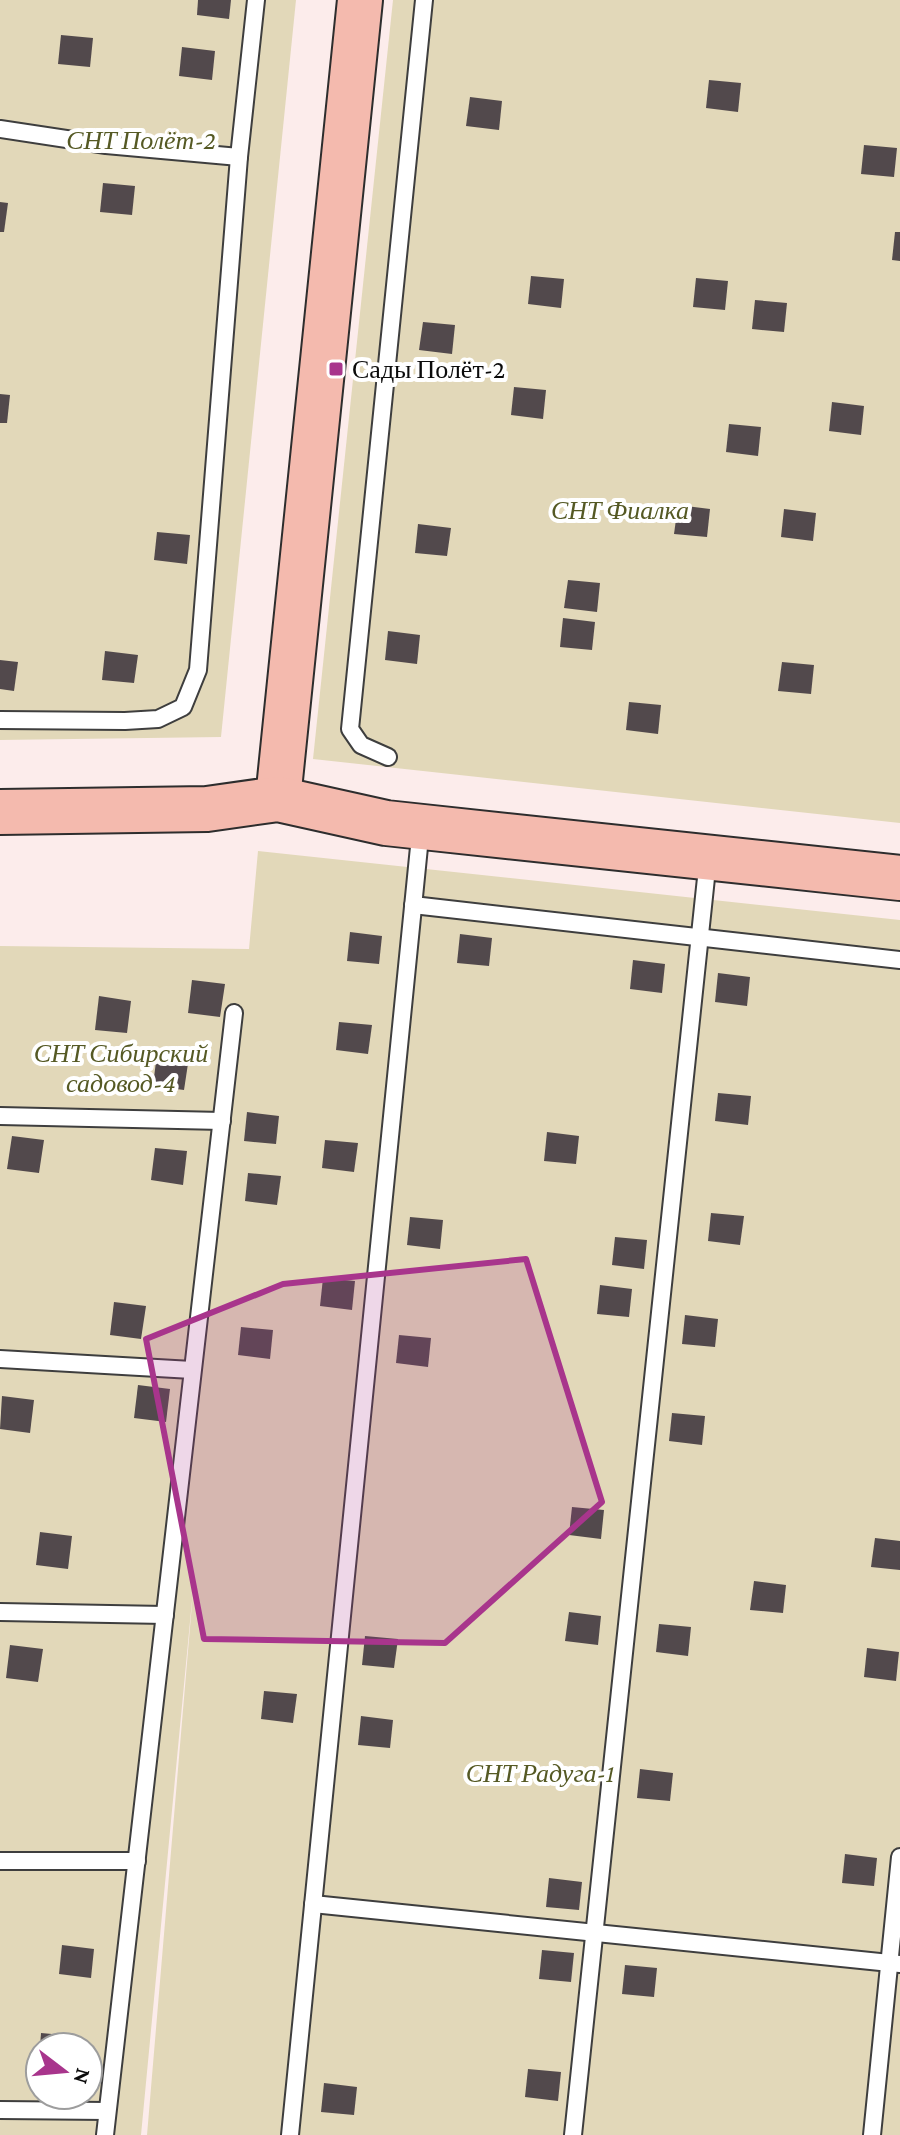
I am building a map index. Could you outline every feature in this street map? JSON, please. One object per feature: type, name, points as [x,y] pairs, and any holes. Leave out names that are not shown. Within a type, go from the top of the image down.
[{"type":"street","points":[[278,799],[360,0]]},
{"type":"street","points":[[0,812],[207,809],[278,799],[322,810],[421,826],[900,878]]},
{"type":"lane","points":[[0,720],[158,719],[183,707],[198,670],[239,157],[256,0]]},
{"type":"lane","points":[[388,757],[361,745],[350,729],[424,0]]},
{"type":"lane","points":[[0,129],[106,145],[239,157]]},
{"type":"lane","points":[[290,2135],[421,826]]},
{"type":"lane","points":[[573,2135],[708,857]]},
{"type":"lane","points":[[413,905],[900,960]]},
{"type":"lane","points":[[105,2135],[234,1013]]},
{"type":"lane","points":[[0,1116],[222,1121]]},
{"type":"lane","points":[[0,1359],[192,1370]]},
{"type":"lane","points":[[0,1612],[165,1615]]},
{"type":"lane","points":[[872,2135],[895,1963],[900,1857]]},
{"type":"lane","points":[[0,1861],[137,1861]]},
{"type":"lane","points":[[313,1904],[895,1963]]},
{"type":"lane","points":[[0,2110],[107,2111]]},
{"type":"highlighted area","points":[[526,1259],[602,1502],[445,1643],[204,1639],[146,1339],[283,1284]]},
{"type":"green space","name":"СНТ Полёт-2","points":[[0,0],[296,0],[221,737],[0,740]]},
{"type":"green space","name":"СНТ Фиалка","points":[[393,0],[900,0],[900,823],[313,759]]},
{"type":"green space","name":"СНТ Радуга-1","points":[[258,851],[900,920],[900,2135],[147,2135],[194,1580],[141,2135],[0,2135],[0,946],[249,949]]},
{"type":"building","points":[[198,0],[231,0],[229,19],[197,15]]},
{"type":"building","points":[[61,35],[93,38],[90,67],[58,64]]},
{"type":"building","points":[[182,47],[215,51],[212,80],[179,76]]},
{"type":"building","points":[[709,80],[741,83],[738,112],[706,108]]},
{"type":"building","points":[[470,97],[502,101],[499,130],[466,126]]},
{"type":"building","points":[[864,145],[897,148],[894,177],[861,174]]},
{"type":"building","points":[[103,183],[135,186],[132,215],[100,212]]},
{"type":"building","points":[[0,202],[8,203],[4,232],[0,232]]},
{"type":"building","points":[[895,232],[900,232],[900,261],[892,260]]},
{"type":"building","points":[[531,276],[564,279],[561,308],[528,304]]},
{"type":"building","points":[[696,278],[728,281],[725,310],[693,307]]},
{"type":"building","points":[[755,300],[787,303],[784,332],[752,329]]},
{"type":"building","points":[[423,322],[455,325],[452,354],[419,350]]},
{"type":"building","points":[[514,387],[546,390],[543,419],[511,415]]},
{"type":"building","points":[[0,394],[10,395],[7,423],[0,423]]},
{"type":"building","points":[[832,402],[864,406],[861,435],[829,431]]},
{"type":"building","points":[[729,424],[761,427],[758,456],[726,452]]},
{"type":"building","points":[[678,505],[710,509],[707,537],[674,534]]},
{"type":"building","points":[[784,509],[816,513],[813,541],[781,537]]},
{"type":"building","points":[[418,524],[451,528],[447,556],[415,553]]},
{"type":"building","points":[[157,532],[190,535],[187,564],[154,560]]},
{"type":"building","points":[[568,580],[600,583],[597,612],[564,608]]},
{"type":"building","points":[[563,618],[595,622],[592,650],[560,647]]},
{"type":"building","points":[[388,631],[420,635],[417,664],[385,660]]},
{"type":"building","points":[[105,651],[138,655],[134,683],[102,680]]},
{"type":"building","points":[[0,660],[18,662],[14,691],[0,689]]},
{"type":"building","points":[[782,662],[814,665],[811,694],[778,691]]},
{"type":"building","points":[[629,702],[661,705],[658,734],[626,730]]},
{"type":"building","points":[[350,932],[382,936],[379,964],[347,961]]},
{"type":"building","points":[[460,934],[492,938],[489,966],[457,963]]},
{"type":"building","points":[[633,960],[665,964],[662,993],[630,989]]},
{"type":"building","points":[[718,973],[750,977],[747,1006],[715,1002]]},
{"type":"building","points":[[192,980],[225,984],[220,1017],[188,1013]]},
{"type":"building","points":[[99,996],[131,1001],[127,1033],[95,1030]]},
{"type":"building","points":[[339,1022],[372,1025],[368,1054],[336,1050]]},
{"type":"building","points":[[157,1053],[189,1057],[184,1090],[153,1086]]},
{"type":"building","points":[[718,1093],[751,1096],[748,1125],[715,1121]]},
{"type":"building","points":[[247,1112],[279,1116],[276,1144],[244,1141]]},
{"type":"building","points":[[547,1132],[579,1136],[576,1164],[544,1161]]},
{"type":"building","points":[[12,1136],[44,1140],[39,1173],[7,1169]]},
{"type":"building","points":[[325,1140],[358,1143],[354,1172],[322,1168]]},
{"type":"building","points":[[155,1148],[187,1151],[183,1185],[151,1180]]},
{"type":"building","points":[[248,1173],[281,1176],[277,1205],[245,1201]]},
{"type":"building","points":[[711,1213],[744,1216],[740,1245],[708,1241]]},
{"type":"building","points":[[410,1217],[443,1220],[440,1249],[407,1245]]},
{"type":"building","points":[[615,1237],[647,1240],[644,1269],[612,1265]]},
{"type":"building","points":[[323,1278],[355,1281],[352,1310],[320,1306]]},
{"type":"building","points":[[600,1285],[632,1289],[629,1317],[597,1314]]},
{"type":"building","points":[[114,1302],[146,1306],[141,1339],[110,1335]]},
{"type":"building","points":[[685,1315],[718,1319],[715,1347],[682,1344]]},
{"type":"building","points":[[241,1327],[273,1330],[270,1359],[238,1355]]},
{"type":"building","points":[[399,1335],[431,1338],[428,1367],[396,1363]]},
{"type":"building","points":[[138,1385],[170,1389],[166,1422],[134,1418]]},
{"type":"building","points":[[2,1396],[34,1400],[30,1433],[0,1429]]},
{"type":"building","points":[[672,1413],[705,1416],[702,1445],[669,1441]]},
{"type":"building","points":[[572,1507],[604,1510],[601,1539],[569,1535]]},
{"type":"building","points":[[40,1532],[72,1536],[68,1569],[36,1565]]},
{"type":"building","points":[[875,1538],[900,1541],[900,1570],[871,1567]]},
{"type":"building","points":[[754,1581],[786,1585],[783,1613],[750,1610]]},
{"type":"building","points":[[569,1612],[601,1616],[598,1645],[565,1641]]},
{"type":"building","points":[[659,1624],[691,1627],[688,1656],[656,1652]]},
{"type":"building","points":[[365,1636],[398,1639],[394,1668],[362,1665]]},
{"type":"building","points":[[10,1645],[43,1649],[38,1682],[6,1678]]},
{"type":"building","points":[[867,1648],[899,1652],[896,1681],[864,1677]]},
{"type":"building","points":[[264,1691],[297,1694],[293,1723],[261,1719]]},
{"type":"building","points":[[361,1716],[393,1720],[390,1748],[358,1745]]},
{"type":"building","points":[[640,1769],[673,1773],[670,1801],[637,1798]]},
{"type":"building","points":[[845,1854],[877,1858],[874,1886],[842,1883]]},
{"type":"building","points":[[549,1878],[582,1882],[579,1910],[546,1907]]},
{"type":"building","points":[[62,1945],[94,1949],[91,1978],[59,1974]]},
{"type":"building","points":[[542,1950],[574,1953],[571,1982],[539,1979]]},
{"type":"building","points":[[625,1965],[657,1968],[654,1997],[622,1994]]},
{"type":"building","points":[[528,2069],[561,2072],[558,2101],[525,2097]]},
{"type":"building","points":[[324,2083],[357,2087],[354,2115],[321,2112]]},
{"type":"place","name":"Сады Полёт-2","points":[[336,369]]},
{"type":"park label","name":"СНТ Сибирский садовод-4","points":[[121,1068]]}]
